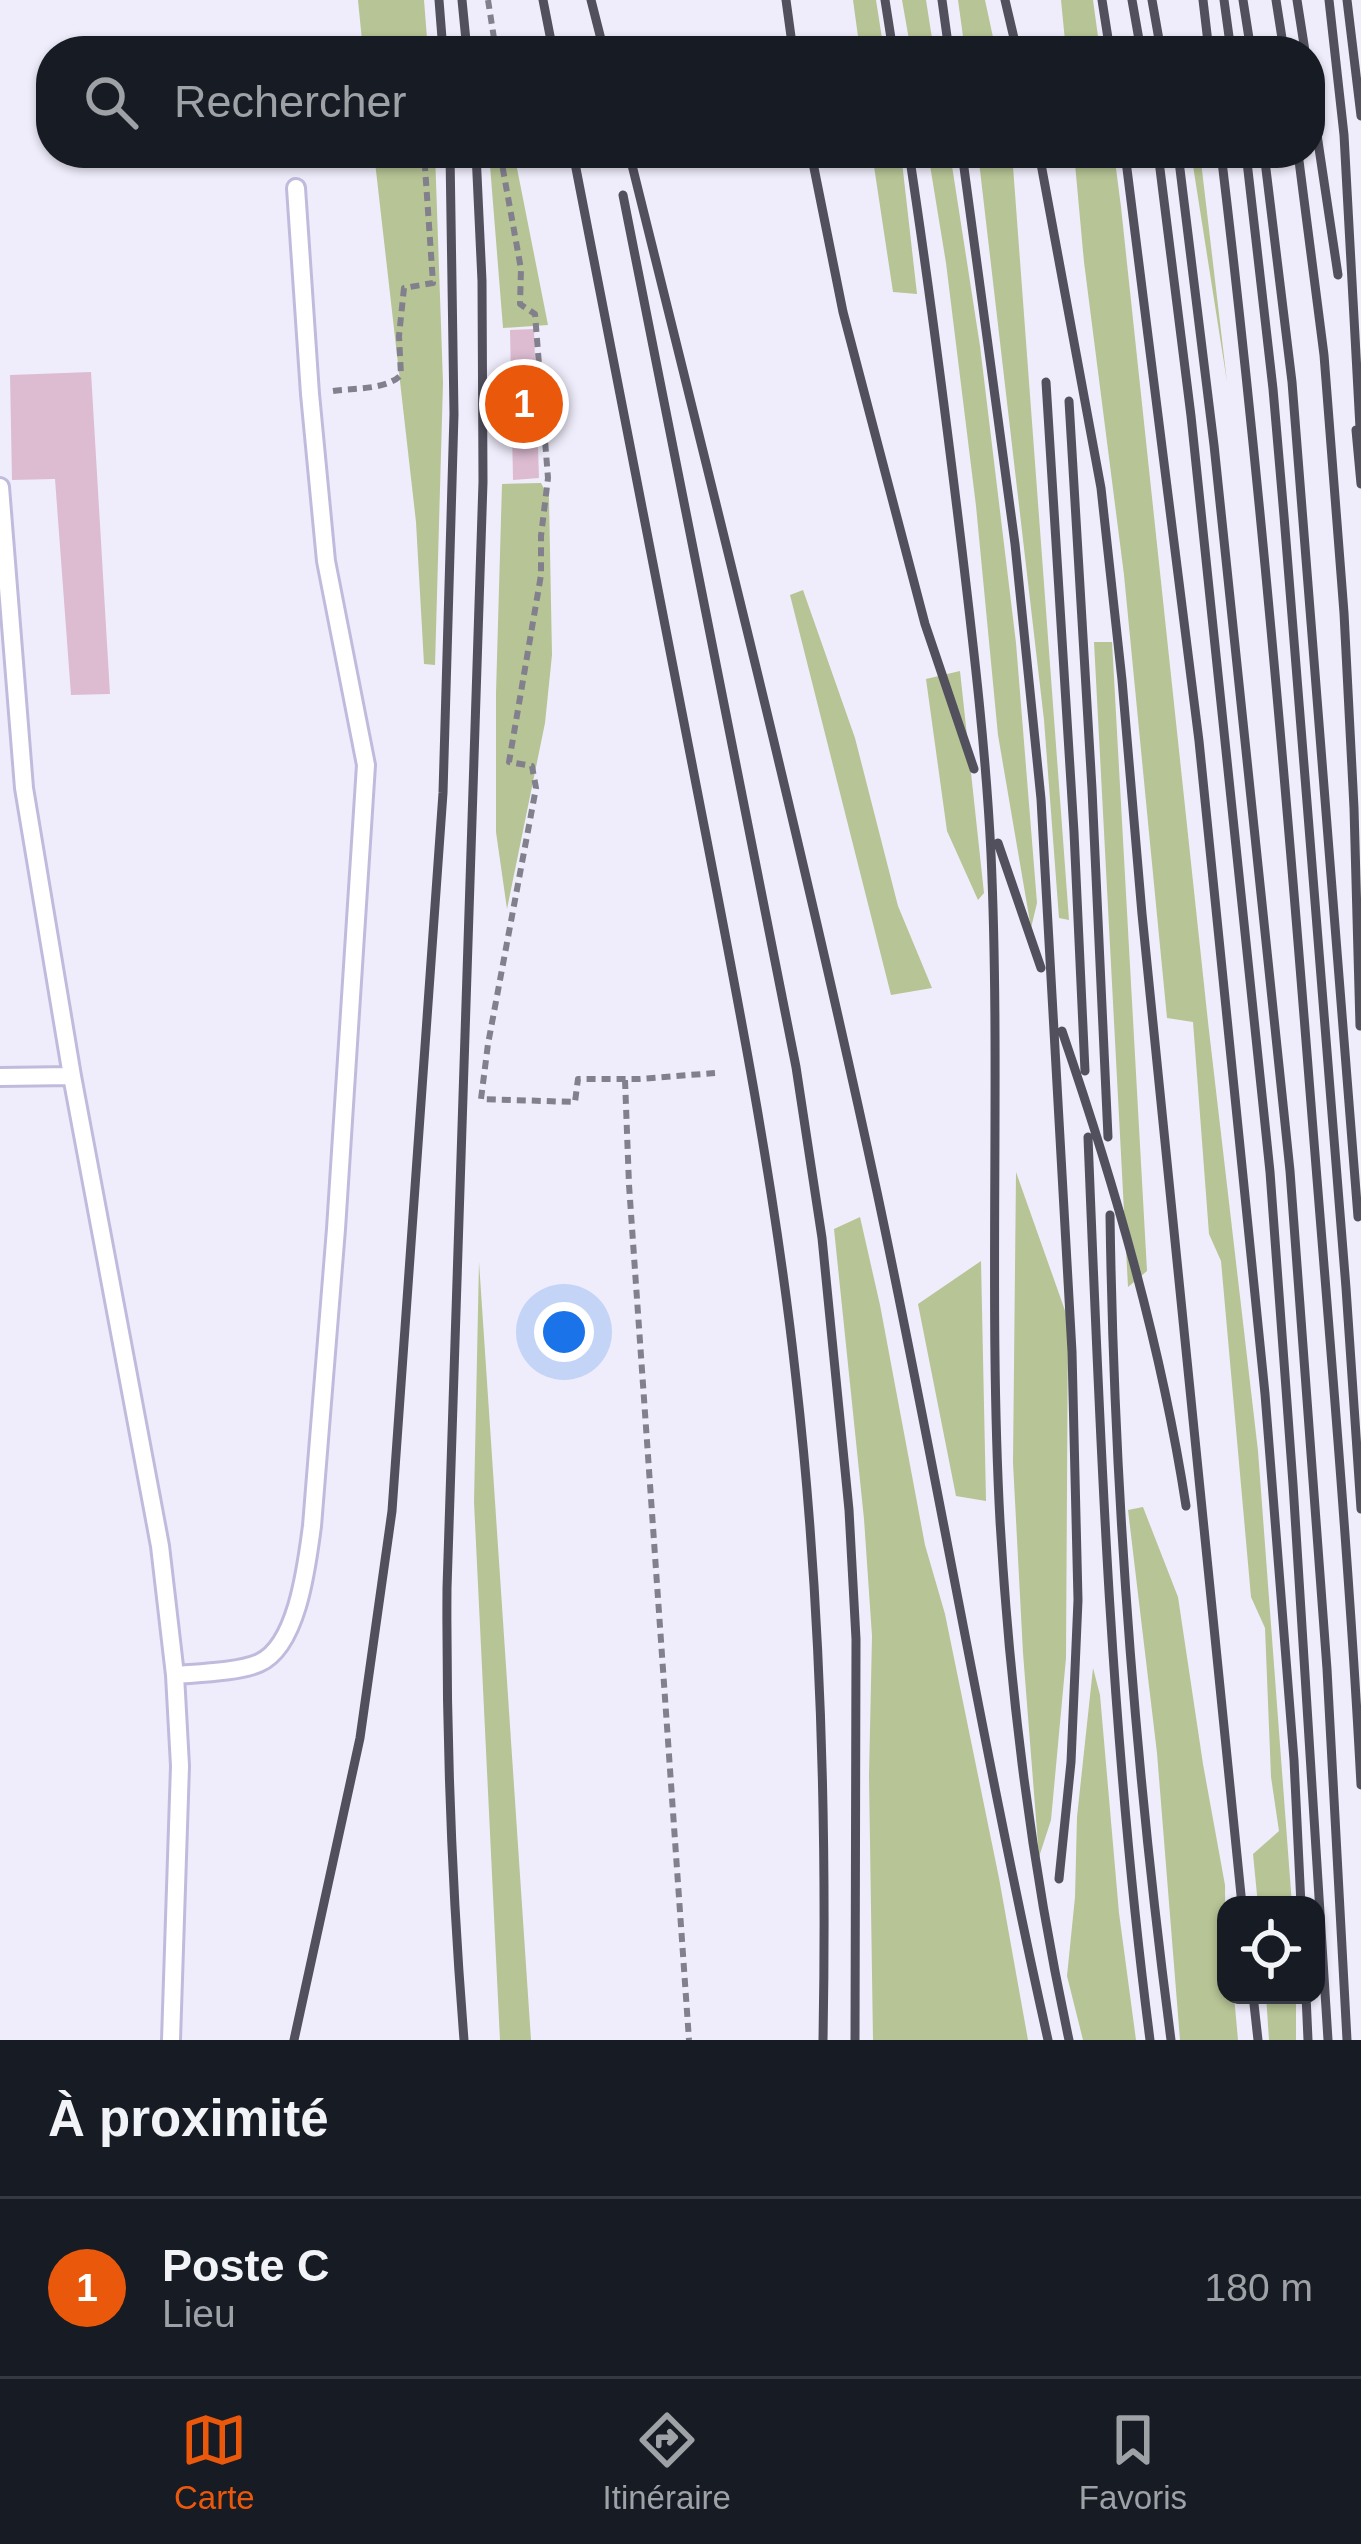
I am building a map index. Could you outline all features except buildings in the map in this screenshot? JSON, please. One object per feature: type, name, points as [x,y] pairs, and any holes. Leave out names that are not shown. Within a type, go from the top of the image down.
[{"type":"lane","points":[[175,1675],[262,1663],[279,1645],[294,1617],[312,1526],[337,1229],[366,765],[326,561],[296,188]]},
{"type":"lane","points":[[0,488],[25,788],[72,1076],[160,1546],[175,1675],[180,1766],[171,2040]]},
{"type":"lane","points":[[0,1077],[72,1076]]},
{"type":"path","points":[[488,0],[494,36]]},
{"type":"path","points":[[310,394],[399,379],[404,288],[433,283],[425,168]]},
{"type":"path","points":[[503,168],[521,269],[520,304],[535,314],[548,478],[541,575],[509,761],[532,766],[536,788],[481,1099],[575,1102],[578,1079],[715,1073]]},
{"type":"path","points":[[625,1079],[689,2040]]},
{"type":"green space","points":[[358,0],[424,0],[427,36],[362,36]]},
{"type":"green space","points":[[853,0],[876,0],[882,36],[858,36]]},
{"type":"green space","points":[[902,0],[926,0],[932,36],[908,36]]},
{"type":"green space","points":[[958,0],[985,0],[993,36],[963,36]]},
{"type":"green space","points":[[1061,0],[1093,0],[1098,36],[1065,36]]},
{"type":"green space","points":[[376,168],[436,168],[443,383],[435,665],[424,664],[416,522]]},
{"type":"green space","points":[[490,168],[517,168],[548,325],[503,328]]},
{"type":"green space","points":[[874,168],[903,168],[917,294],[893,292]]},
{"type":"green space","points":[[930,168],[952,168],[980,346],[1016,643],[1037,903],[1031,928],[998,735],[946,263]]},
{"type":"green space","points":[[980,168],[1013,168],[1069,920],[1059,918],[1044,720]]},
{"type":"green space","points":[[1075,168],[1116,168],[1121,207],[1258,1451],[1291,1896],[1257,1896],[1253,1854],[1279,1831],[1271,1777],[1265,1628],[1251,1597],[1221,1261],[1209,1234],[1193,1022],[1167,1018],[1124,575]]},
{"type":"green space","points":[[1193,168],[1202,168],[1227,382]]},
{"type":"green space","points":[[541,483],[549,498],[552,655],[545,723],[507,909],[496,832],[502,484]]},
{"type":"green space","points":[[803,590],[855,738],[898,906],[932,988],[891,995],[790,595]]},
{"type":"green space","points":[[1094,642],[1112,642],[1147,1271],[1128,1287]]},
{"type":"green space","points":[[960,671],[984,893],[978,900],[947,831],[926,679]]},
{"type":"green space","points":[[1016,1172],[1068,1319],[1066,1658],[1051,1820],[1039,1857],[1013,1463]]},
{"type":"green space","points":[[860,1217],[925,1545],[945,1614],[999,1878],[1028,2040],[873,2040],[872,1636],[834,1229]]},
{"type":"green space","points":[[981,1261],[986,1501],[956,1496],[918,1304]]},
{"type":"green space","points":[[479,1262],[531,2040],[500,2040],[474,1502]]},
{"type":"green space","points":[[1143,1507],[1178,1597],[1225,1885],[1225,1896],[1217,1896],[1217,2004],[1235,2004],[1238,2040],[1180,2040],[1157,1753],[1128,1510]]},
{"type":"green space","points":[[1093,1668],[1100,1695],[1119,1913],[1136,2040],[1083,2040],[1067,1976]]},
{"type":"green space","points":[[1267,2004],[1296,2004],[1296,2040],[1269,2040]]},
{"type":"railway","points":[[439,0],[442,36]]},
{"type":"railway","points":[[462,0],[466,36]]},
{"type":"railway","points":[[543,0],[550,36]]},
{"type":"railway","points":[[591,0],[600,36]]},
{"type":"railway","points":[[786,0],[791,36]]},
{"type":"railway","points":[[885,0],[891,36]]},
{"type":"railway","points":[[942,0],[947,36]]},
{"type":"railway","points":[[1005,0],[1013,36]]},
{"type":"railway","points":[[1102,0],[1108,36]]},
{"type":"railway","points":[[1132,0],[1138,36]]},
{"type":"railway","points":[[1152,0],[1158,36]]},
{"type":"railway","points":[[1203,0],[1207,36]]},
{"type":"railway","points":[[1224,0],[1229,36]]},
{"type":"railway","points":[[1243,0],[1249,36]]},
{"type":"railway","points":[[1276,0],[1282,36]]},
{"type":"railway","points":[[1297,0],[1303,36]]},
{"type":"railway","points":[[1329,0],[1344,135],[1361,446]]},
{"type":"railway","points":[[1347,0],[1361,116]]},
{"type":"railway","points":[[294,2040],[360,1738],[392,1511],[443,793],[454,414],[450,168]]},
{"type":"railway","points":[[464,2040],[451,1814],[447,1588],[483,482],[477,168]]},
{"type":"railway","points":[[576,168],[738,1000],[787,1303],[817,1627],[823,1792],[823,2040]]},
{"type":"railway","points":[[633,168],[848,1062],[1048,2040]]},
{"type":"railway","points":[[814,168],[843,312],[925,624],[974,769]]},
{"type":"railway","points":[[911,168],[962,550],[989,816],[997,1438],[1010,1651],[1024,1782],[1069,2040]]},
{"type":"railway","points":[[964,168],[1015,544],[1041,799],[1072,1352],[1078,1600],[1071,1762],[1059,1879]]},
{"type":"railway","points":[[1042,168],[1101,488],[1241,1896]]},
{"type":"railway","points":[[1127,168],[1199,741],[1265,1394],[1301,1896]]},
{"type":"railway","points":[[1160,168],[1191,416],[1270,1172],[1328,2040]]},
{"type":"railway","points":[[1180,168],[1214,445],[1290,1171],[1327,1669],[1347,2040]]},
{"type":"railway","points":[[1223,168],[1282,747],[1361,1785]]},
{"type":"railway","points":[[1248,168],[1284,516],[1361,1509]]},
{"type":"railway","points":[[1266,168],[1292,382],[1358,1217]]},
{"type":"railway","points":[[1300,168],[1324,355],[1344,613],[1360,1026]]},
{"type":"railway","points":[[1322,168],[1338,275]]},
{"type":"railway","points":[[623,195],[796,1067],[822,1238],[849,1510],[856,1639],[855,2040]]},
{"type":"railway","points":[[1046,382],[1085,1071]]},
{"type":"railway","points":[[1069,401],[1108,1137]]},
{"type":"railway","points":[[1356,430],[1361,484]]},
{"type":"railway","points":[[998,843],[1041,968]]},
{"type":"railway","points":[[1062,1031],[1134,1266],[1164,1385],[1186,1506]]},
{"type":"railway","points":[[1088,1137],[1116,1702],[1150,2040]]},
{"type":"railway","points":[[1110,1215],[1128,1628],[1171,2040]]},
{"type":"railway","points":[[1254,2004],[1258,2040]]},
{"type":"railway","points":[[1306,2004],[1308,2040]]},
{"type":"place","name":"Poste C","points":[[524,404]]}]
